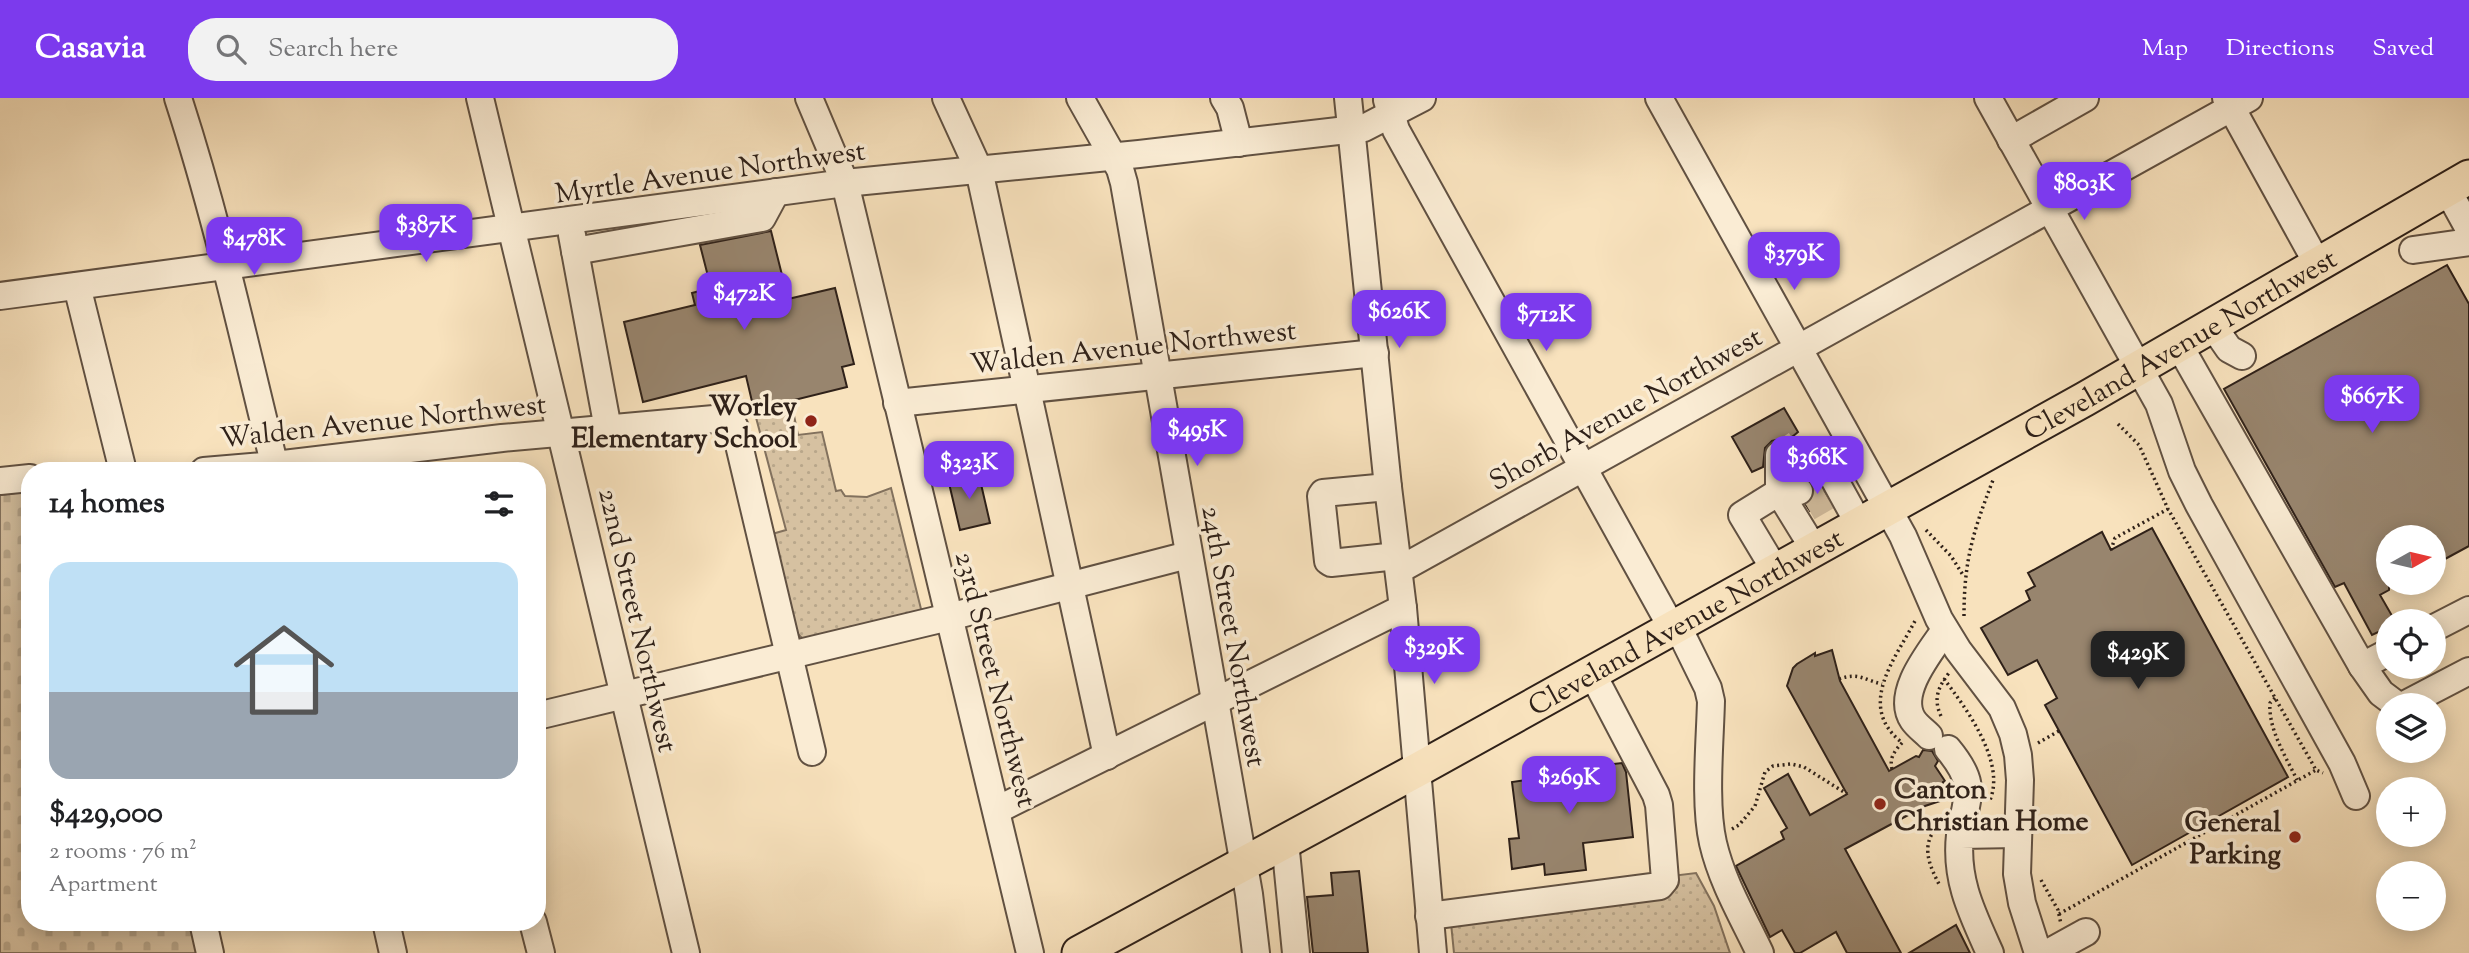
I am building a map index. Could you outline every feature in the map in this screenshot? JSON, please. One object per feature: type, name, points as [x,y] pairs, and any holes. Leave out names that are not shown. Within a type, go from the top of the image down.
[{"type":"main road","name":"Cleveland Avenue Northwest","points":[[1079,953],[1113,944],[1243,863],[1419,769],[2138,369],[2458,183]]},
{"type":"street","points":[[178,98],[227,266],[274,462]]},
{"type":"street","name":"22nd Street Northwest","points":[[480,98],[686,953]]},
{"type":"street","name":"23rd Street Northwest","points":[[809,98],[845,183],[1030,953]]},
{"type":"street","points":[[946,98],[979,170],[1107,756]]},
{"type":"street","name":"24th Street Northwest","points":[[1080,98],[1114,157],[1124,183],[1243,863],[1256,953]]},
{"type":"street","points":[[1224,98],[1230,108],[1239,143]]},
{"type":"street","points":[[1348,98],[1403,608],[1433,953]]},
{"type":"street","name":"Myrtle Avenue Northwest","points":[[0,296],[845,183],[1114,157],[1351,129],[1373,125],[1388,107],[1422,98]]},
{"type":"street","points":[[1659,98],[1851,443],[1873,516]]},
{"type":"street","points":[[1988,98],[2159,404],[2182,471],[2193,494],[2342,763],[2347,785]]},
{"type":"street","points":[[2011,139],[2085,98]]},
{"type":"street","points":[[2235,101],[2317,263]]},
{"type":"street","name":"Shorb Avenue Northwest","points":[[1398,563],[1583,468],[2235,101]]},
{"type":"street","points":[[1388,107],[1396,130],[1708,688],[1711,701],[1710,818],[1713,841],[1722,873],[1760,953]]},
{"type":"street","points":[[2458,183],[2469,229]]},
{"type":"street","points":[[575,251],[762,218],[776,192]]},
{"type":"street","points":[[570,221],[608,429]]},
{"type":"street","points":[[2413,250],[2469,242]]},
{"type":"street","points":[[77,286],[121,462]]},
{"type":"street","points":[[2213,326],[2228,349],[2242,356]]},
{"type":"street","points":[[2179,345],[2362,666],[2381,693]]},
{"type":"street","name":"Walden Avenue Northwest","points":[[897,402],[1375,353]]},
{"type":"street","name":"Walden Avenue Northwest","points":[[374,462],[423,459],[562,433],[714,419],[731,421],[735,428],[812,752]]},
{"type":"street","points":[[1775,570],[1742,514],[1851,443]]},
{"type":"street","points":[[1802,476],[1903,536],[1952,640],[2002,708],[2018,755],[2020,780],[2017,874],[2021,903],[2038,953]]},
{"type":"street","points":[[1802,476],[1814,549]]},
{"type":"street","points":[[0,481],[21,479]]},
{"type":"street","points":[[1388,487],[1321,496],[1328,561],[1398,563]]},
{"type":"street","points":[[546,714],[949,617],[1188,555]]},
{"type":"street","points":[[997,810],[1403,608]]},
{"type":"street","points":[[2446,622],[2469,610]]},
{"type":"street","points":[[1952,640],[1919,670],[1911,688],[1909,704],[1912,718],[1935,733],[1962,766],[1968,779],[1958,860],[1964,887],[1990,953]]},
{"type":"street","points":[[2362,666],[2376,659]]},
{"type":"street","points":[[2427,693],[2469,671]]},
{"type":"street","points":[[1429,916],[1660,886],[1665,880],[1656,795],[1592,673]]},
{"type":"street","points":[[1960,835],[2017,834]]},
{"type":"street","points":[[1285,841],[1296,953]]},
{"type":"street","points":[[205,931],[210,953]]},
{"type":"street","points":[[388,931],[393,953]]},
{"type":"street","points":[[535,931],[541,953]]},
{"type":"street","points":[[2048,953],[2086,932]]},
{"type":"path","points":[[2118,424],[2139,446],[2168,509],[2316,770],[2347,785]]},
{"type":"path","points":[[2111,550],[2115,538],[2168,509]]},
{"type":"path","points":[[1920,520],[1925,530],[1951,556],[1964,577]]},
{"type":"path","points":[[1892,769],[1890,763],[1895,751],[1935,733],[1935,700],[1939,687],[1952,669],[1952,640]]},
{"type":"path","points":[[1839,679],[1851,675],[1882,684]]},
{"type":"path","points":[[2275,698],[2270,703],[2270,716],[2297,780]]},
{"type":"path","points":[[2033,746],[2059,731]]},
{"type":"path","points":[[1732,829],[1740,825],[1755,806],[1765,772],[1773,766],[1791,764],[1804,767],[1847,794]]},
{"type":"path","points":[[2059,914],[2316,770]]},
{"type":"green space","points":[[791,401],[798,435],[822,432],[836,491],[841,490],[845,496],[867,497],[891,488],[922,613],[806,642],[796,632],[772,534],[786,530],[754,410]]},
{"type":"green space","points":[[21,492],[21,931],[197,931],[202,953],[0,953],[0,495]]},
{"type":"green space","points":[[1696,873],[1714,906],[1730,953],[1454,953],[1449,903]]},
{"type":"building","points":[[771,231],[788,299],[835,288],[854,364],[842,367],[847,387],[754,410],[746,376],[643,402],[624,322],[695,305],[692,293],[711,288],[700,245]]},
{"type":"building","points":[[2447,265],[2469,304],[2469,546],[2446,558],[2446,525],[2376,525],[2376,595],[2380,595],[2388,609],[2376,609],[2376,633],[2372,635],[2344,583],[2335,587],[2224,389]]},
{"type":"building","points":[[1784,408],[1798,432],[1792,437],[1798,448],[1794,451],[1786,441],[1780,439],[1772,441],[1765,448],[1763,467],[1752,472],[1732,437]]},
{"type":"building","points":[[978,471],[990,523],[960,530],[948,479]]},
{"type":"building","points":[[1807,477],[1817,480],[1828,501],[1810,511],[1806,505],[1813,499],[1815,490]]},
{"type":"building","points":[[2152,528],[2288,777],[2132,865],[2045,705],[2057,698],[2037,660],[2008,675],[1981,628],[2030,600],[2026,591],[2035,586],[2028,573],[2102,532],[2111,550]]},
{"type":"building","name":"Canton Christian Home","points":[[1832,650],[1840,681],[1889,771],[1916,756],[1919,757],[1923,750],[1932,751],[1938,761],[1935,766],[1945,781],[1946,799],[1925,806],[1845,849],[1901,953],[1847,953],[1836,932],[1800,953],[1795,953],[1782,930],[1770,937],[1736,866],[1784,839],[1781,832],[1787,828],[1764,788],[1788,774],[1810,815],[1847,794],[1787,686],[1797,664],[1815,653],[1815,656]]},
{"type":"building","points":[[1622,763],[1626,772],[1633,837],[1583,843],[1586,870],[1545,875],[1544,864],[1512,869],[1509,839],[1519,838],[1512,782],[1562,775],[1561,770]]},
{"type":"building","points":[[1359,871],[1368,953],[1313,953],[1307,897],[1333,895],[1331,873]]},
{"type":"building","points":[[1956,925],[1970,953],[1909,953]]},
{"type":"tunnel","points":[[1779,455],[1796,444]]},
{"type":"tunnel","points":[[1799,491],[1817,480]]},
{"type":"tunnel","points":[[1808,508],[1827,497]]},
{"type":"place","name":"Worley Elementary School","points":[[811,421]]},
{"type":"place","name":"Canton Christian Home","points":[[1880,804]]},
{"type":"place","name":"General Parking","points":[[2295,837]]}]
